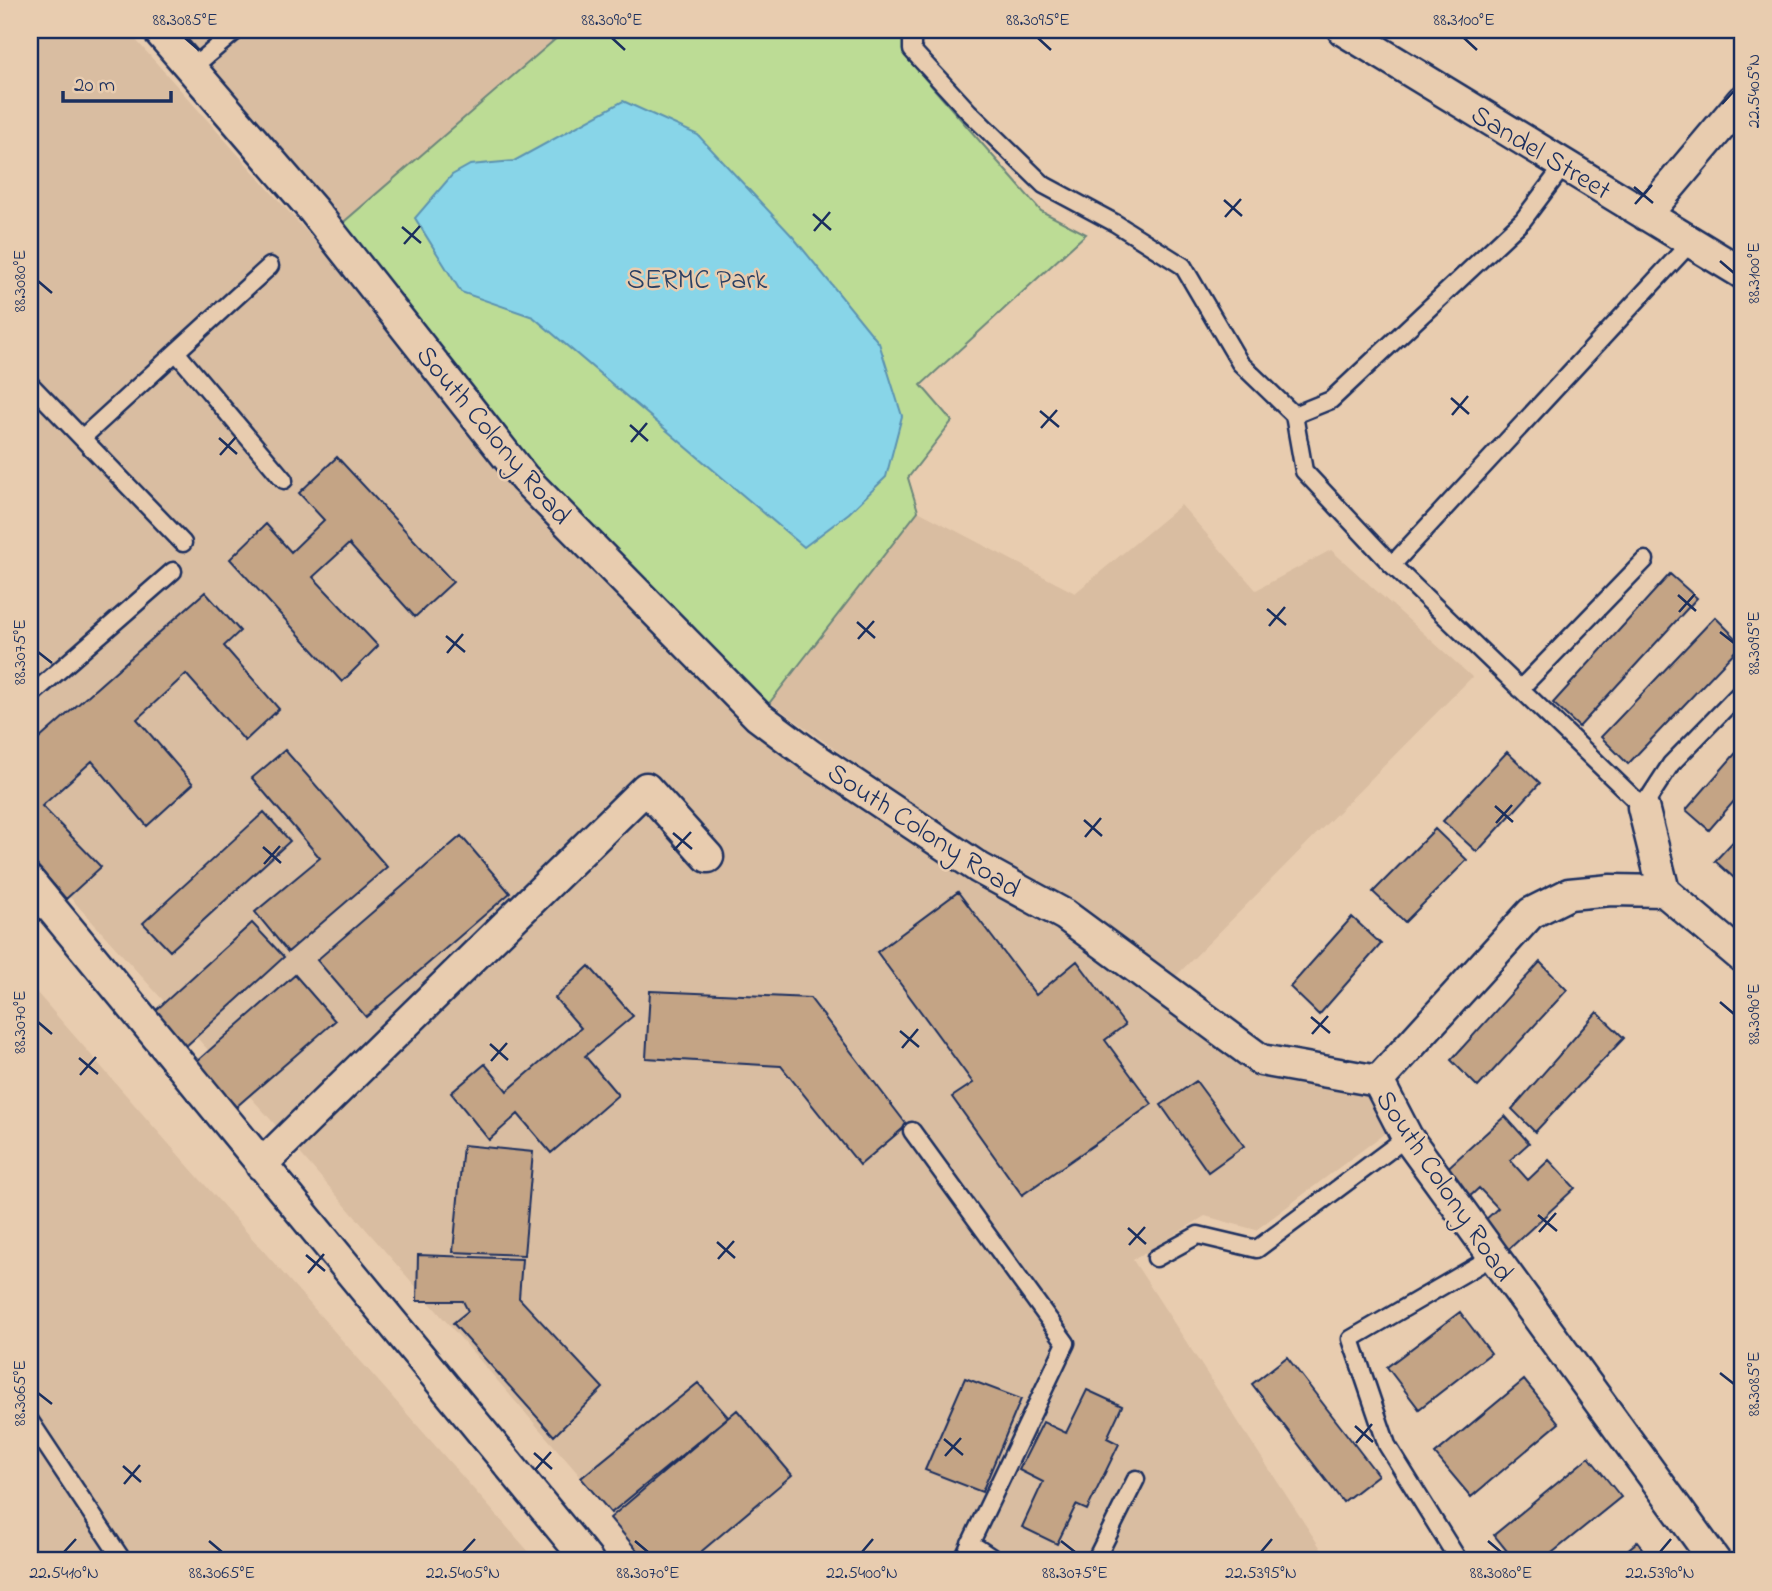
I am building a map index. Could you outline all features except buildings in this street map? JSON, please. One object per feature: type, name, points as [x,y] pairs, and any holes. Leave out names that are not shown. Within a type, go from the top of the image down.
[{"type":"street","name":"South Colony Road","points":[[158,30],[313,210],[524,478],[758,716],[810,755],[979,868],[1065,915],[1261,1060],[1378,1081],[1407,1137],[1715,1561]]},
{"type":"street","name":"Sandel Street","points":[[1343,30],[1742,273]]},
{"type":"street","points":[[1647,215],[1742,101]]},
{"type":"street","points":[[261,1166],[646,788],[708,857]]},
{"type":"street","points":[[1643,807],[1664,891],[1742,957]]},
{"type":"street","points":[[30,882],[588,1561]]},
{"type":"street","points":[[1378,1081],[1531,913],[1569,894],[1611,890],[1664,891]]},
{"type":"lane","points":[[192,68],[237,30]]},
{"type":"lane","points":[[912,30],[912,50],[969,112],[1044,185],[1115,223],[1183,266],[1240,363],[1294,415],[1304,471],[1392,565],[1643,807],[1671,764],[1742,691]]},
{"type":"lane","points":[[1294,415],[1331,400],[1523,220],[1565,164]]},
{"type":"lane","points":[[1392,565],[1691,242]]},
{"type":"lane","points":[[82,438],[270,266]]},
{"type":"lane","points":[[176,352],[284,480]]},
{"type":"lane","points":[[30,384],[183,543]]},
{"type":"lane","points":[[1520,688],[1645,560]]},
{"type":"lane","points":[[30,696],[173,571]]},
{"type":"lane","points":[[912,1131],[1066,1343],[962,1561]]},
{"type":"lane","points":[[1156,1258],[1198,1235],[1257,1249],[1407,1137]]},
{"type":"lane","points":[[1459,1561],[1387,1445],[1351,1339],[1492,1257]]},
{"type":"lane","points":[[30,1421],[123,1561]]},
{"type":"lane","points":[[1095,1561],[1136,1479]]},
{"type":"lane","points":[[970,1544],[997,1561]]},
{"type":"shaded area","points":[[38,30],[127,30],[745,724],[1041,915],[1259,1070],[1369,1088],[1393,1127],[1256,1230],[1205,1216],[1133,1260],[1329,1561],[654,1561],[265,1113],[30,853],[30,43]]},
{"type":"shaded area","points":[[175,30],[566,30],[338,227]]},
{"type":"shaded area","points":[[1181,505],[1256,590],[1331,550],[1472,677],[1172,980],[995,866],[770,702],[918,511],[1075,593]]},
{"type":"shaded area","points":[[30,985],[153,1126],[537,1561],[30,1561]]},
{"type":"green space","name":"SERMC Park","points":[[566,30],[901,30],[907,58],[1041,211],[1086,234],[921,385],[952,421],[908,478],[918,511],[767,706],[535,474],[338,227]]},
{"type":"water","points":[[623,101],[698,135],[793,237],[879,343],[902,416],[886,477],[849,513],[804,547],[533,317],[461,292],[415,218],[452,175],[470,165],[514,161]]}]
